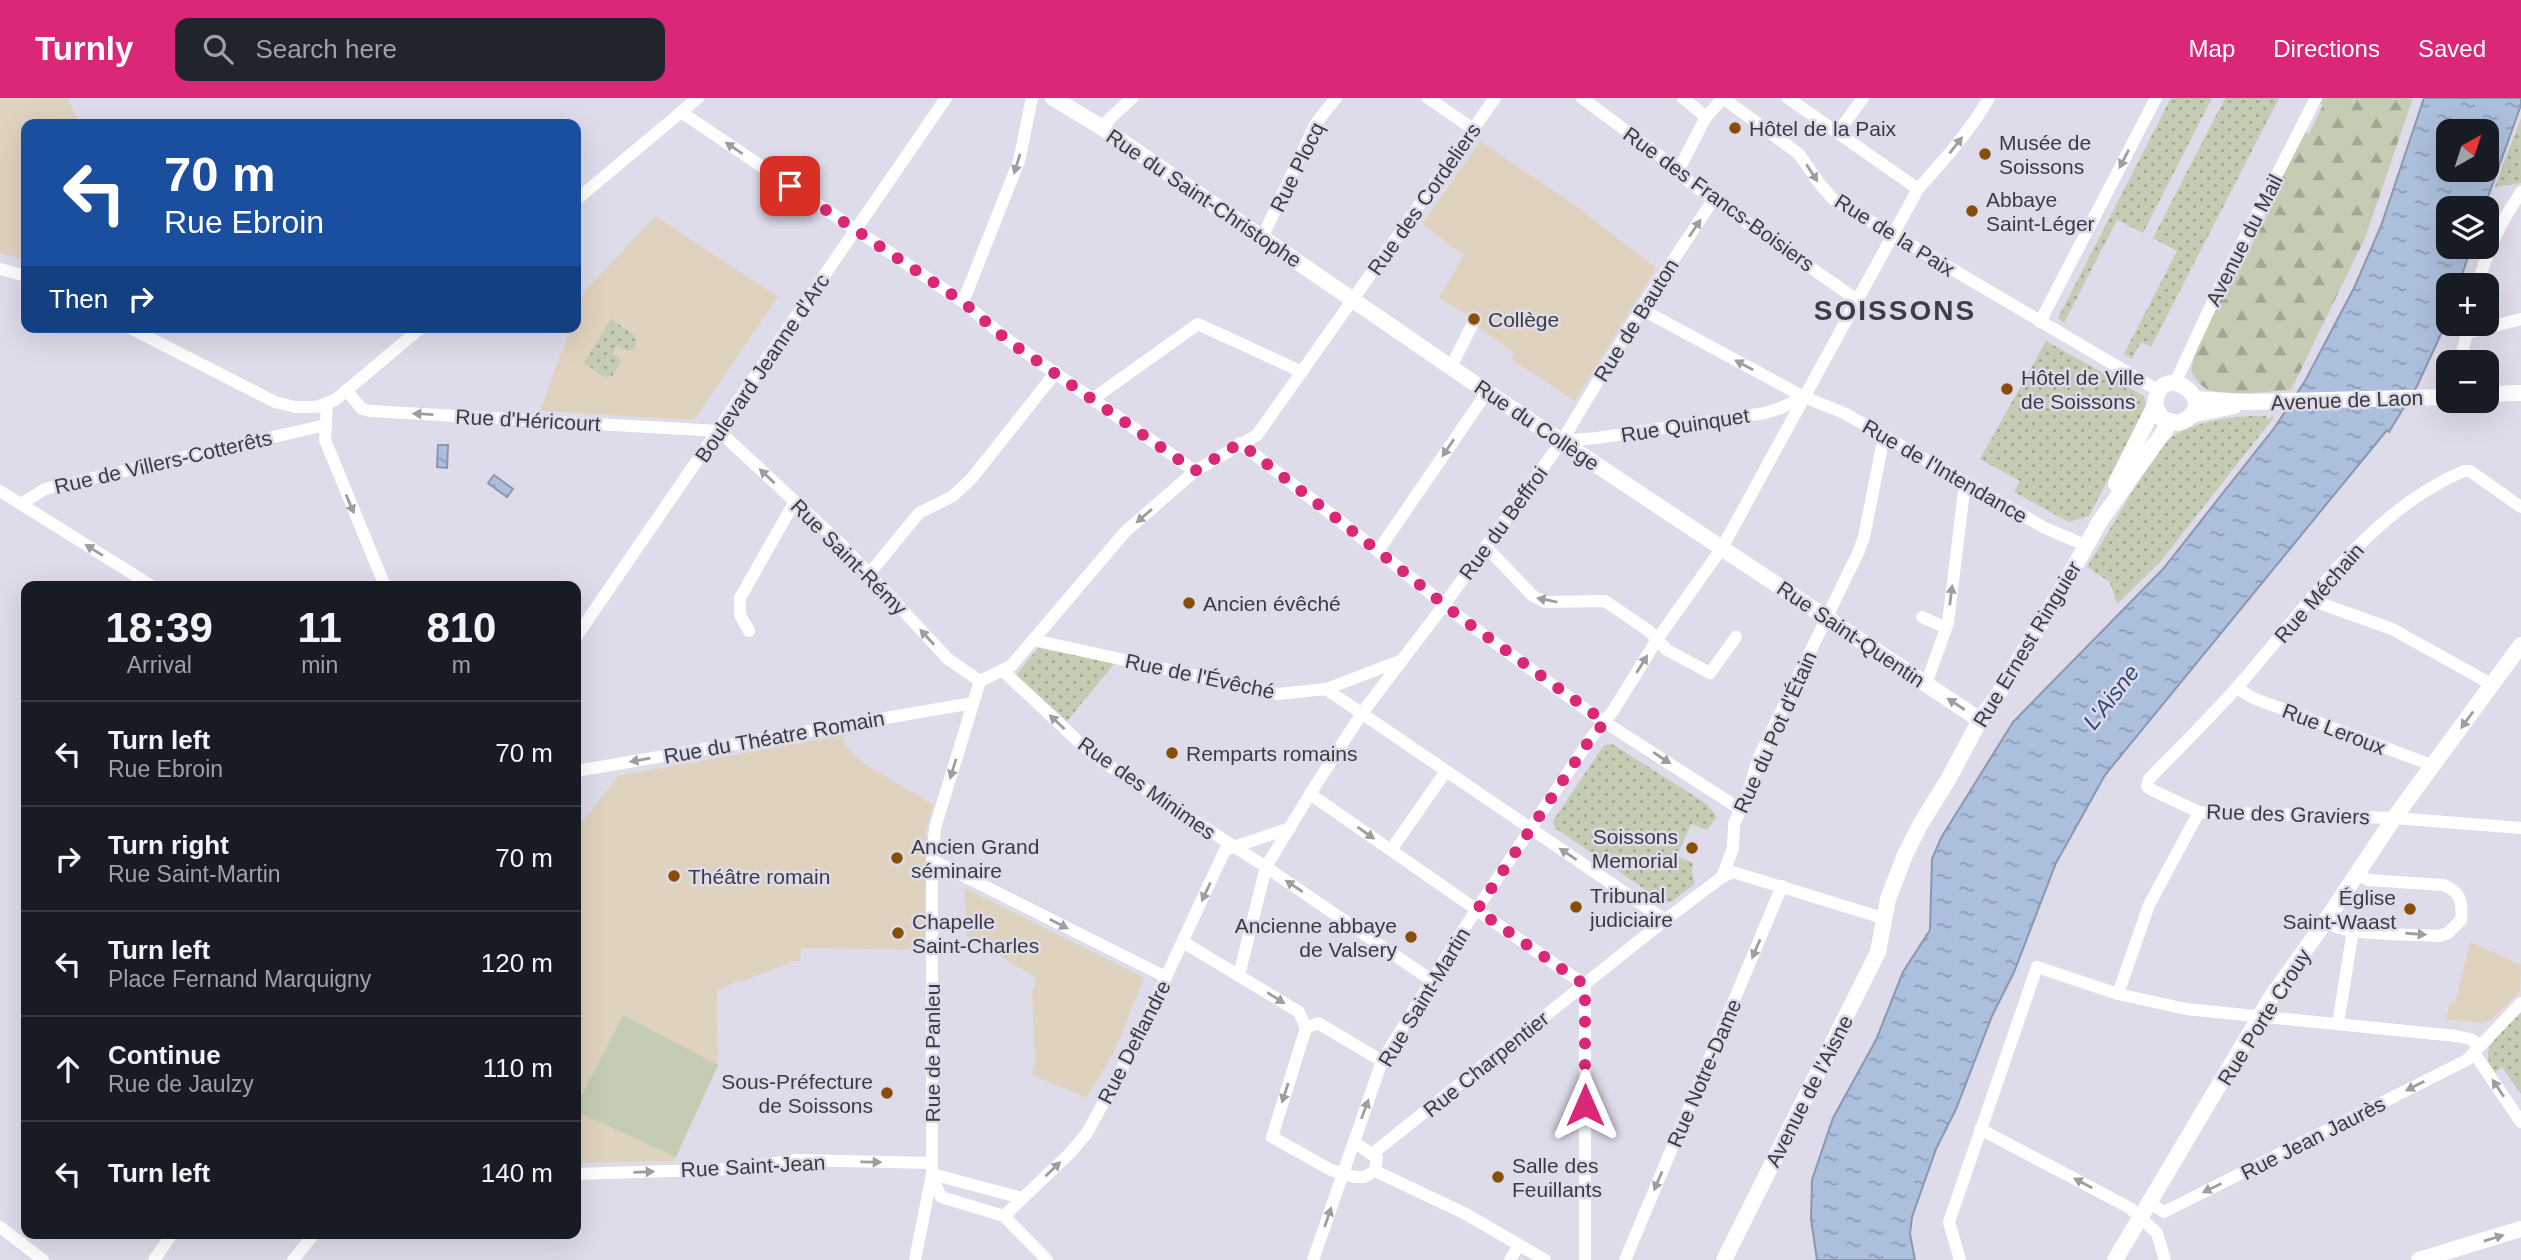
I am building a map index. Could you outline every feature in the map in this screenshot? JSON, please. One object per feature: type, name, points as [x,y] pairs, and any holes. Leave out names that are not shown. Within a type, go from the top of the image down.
[{"type":"main road","name":"Rue du Saint-Christophe","points":[[1053,98],[1101,127],[1353,300]]},
{"type":"main road","name":"Rue du Collège","points":[[1353,300],[1722,548]]},
{"type":"main road","points":[[2100,521],[2157,398],[2166,385],[2184,385],[2195,399],[2195,407],[2185,421],[2170,422],[2157,413],[2157,398]]},
{"type":"main road","points":[[2499,394],[2521,393]]},
{"type":"main road","name":"Avenue de Laon","points":[[2195,399],[2247,402],[2436,397]]},
{"type":"main road","name":"Avenue de Laon","points":[[2191,415],[2247,402]]},
{"type":"main road","points":[[2100,521],[2170,422]]},
{"type":"main road","name":"Rue Ernest Ringuier","points":[[1886,919],[1888,898],[1920,825],[2100,521]]},
{"type":"main road","name":"Rue Saint-Quentin","points":[[1722,548],[1980,720]]},
{"type":"main road","name":"Rue Porte Crouy","points":[[2115,1260],[2141,1219],[2157,1208],[2272,996],[2394,818],[2521,645]]},
{"type":"main road","name":"Avenue de l'Aisne","points":[[1724,1260],[1878,953],[1886,919]]},
{"type":"main road","points":[[2419,1260],[2521,1229]]},
{"type":"street","points":[[581,196],[698,98]]},
{"type":"street","name":"Boulevard Jeanne d'Arc","points":[[581,630],[946,98]]},
{"type":"street","points":[[963,302],[1019,161],[1032,98]]},
{"type":"street","points":[[1101,127],[1132,98]]},
{"type":"street","name":"Rue Plocq","points":[[1262,238],[1316,123],[1336,98]]},
{"type":"street","points":[[1428,98],[1474,129]]},
{"type":"street","name":"Rue des Cordeliers","points":[[1002,670],[1011,666],[1125,532],[1195,471],[1256,435],[1495,98]]},
{"type":"street","name":"Rue des Francs-Boisiers","points":[[1582,98],[1713,200],[1857,300]]},
{"type":"street","points":[[1683,98],[1706,117]]},
{"type":"street","points":[[1678,171],[1706,117],[1723,98]]},
{"type":"street","name":"Rue de la Paix","points":[[1723,98],[1799,154],[1833,199],[2040,322],[2157,398]]},
{"type":"street","points":[[1788,98],[1918,189]]},
{"type":"street","points":[[1838,132],[1863,98]]},
{"type":"street","name":"Rue Saint-Martin","points":[[1313,1260],[1382,1061],[1477,910],[1591,738],[1605,722],[1658,638],[1722,548],[1918,189],[1980,114],[1989,98]]},
{"type":"street","points":[[2040,322],[2156,98]]},
{"type":"street","name":"Avenue du Mail","points":[[2175,383],[2221,284],[2316,98]]},
{"type":"street","points":[[681,112],[963,302],[1007,340],[1094,398],[1195,471]]},
{"type":"street","points":[[2481,273],[2507,213],[2521,192]]},
{"type":"street","name":"Rue de Bauton","points":[[1562,441],[1641,309],[1713,200]]},
{"type":"street","points":[[0,269],[21,275]]},
{"type":"street","name":"Rue de l'Intendance","points":[[1641,309],[1804,397],[1829,406],[1885,436],[2045,528],[2085,545]]},
{"type":"street","points":[[2499,323],[2521,319]]},
{"type":"street","points":[[1451,368],[1473,323]]},
{"type":"street","points":[[1094,398],[1198,324],[1302,372]]},
{"type":"street","points":[[140,333],[275,402],[295,407],[327,404],[415,333]]},
{"type":"street","points":[[869,575],[919,513],[953,496],[972,478],[1056,372]]},
{"type":"street","name":"Rue d'Héricourt","points":[[346,390],[355,403],[370,411],[719,431]]},
{"type":"street","points":[[1378,551],[1487,392]]},
{"type":"street","name":"Rue Quinquet","points":[[1562,441],[1765,413],[1804,397]]},
{"type":"street","points":[[327,404],[325,440],[383,581]]},
{"type":"street","points":[[304,407],[309,428],[325,440]]},
{"type":"street","name":"Rue de Villers-Cotterêts","points":[[20,503],[45,489],[326,425]]},
{"type":"street","name":"Rue Saint-Rémy","points":[[719,431],[843,546],[948,659],[980,681]]},
{"type":"street","name":"Rue du Pot d'Étain","points":[[1732,874],[1734,824],[1749,790],[1758,759],[1864,537],[1885,436]]},
{"type":"street","name":"Rue du Beffroi","points":[[1239,975],[1266,867],[1310,794],[1362,713],[1562,441]]},
{"type":"street","points":[[1240,443],[1444,605],[1605,722],[1740,809]]},
{"type":"street","name":"Rue Méchain","points":[[2147,786],[2149,779],[2237,688],[2352,552],[2398,511],[2434,486],[2470,471],[2521,507]]},
{"type":"street","points":[[1929,686],[1946,628],[1965,483]]},
{"type":"street","points":[[0,491],[144,581]]},
{"type":"street","points":[[749,631],[740,615],[740,598],[795,501]]},
{"type":"street","points":[[1486,547],[1533,596],[1545,602],[1605,601],[1658,638],[1667,650],[1710,673],[1736,637]]},
{"type":"street","points":[[2311,600],[2392,629],[2493,685]]},
{"type":"street","points":[[1922,617],[1946,628]]},
{"type":"street","name":"Rue de l'Évêché","points":[[1034,640],[1278,694],[1326,689],[1400,661]]},
{"type":"street","points":[[980,681],[1002,670]]},
{"type":"street","name":"Rue des Minimes","points":[[1002,670],[1094,756],[1266,867],[1431,980]]},
{"type":"street","name":"Rue de Panleu","points":[[931,1169],[932,860],[935,828],[980,681]]},
{"type":"street","name":"Rue Leroux","points":[[2237,688],[2253,698],[2434,766]]},
{"type":"street","points":[[1326,689],[1665,920]]},
{"type":"street","name":"Rue du Théatre Romain","points":[[581,770],[973,703]]},
{"type":"street","points":[[1391,850],[1446,771]]},
{"type":"street","name":"Rue des Graviers","points":[[2147,786],[2200,812],[2394,818],[2521,828]]},
{"type":"street","points":[[1310,794],[1585,985],[1585,1260]]},
{"type":"street","points":[[2118,994],[2149,905],[2200,812]]},
{"type":"street","points":[[1232,847],[1290,828]]},
{"type":"street","name":"Rue Deflandre","points":[[1004,1216],[1070,1153],[1087,1133],[1132,1050],[1225,850],[1232,847]]},
{"type":"street","points":[[1733,848],[1732,874],[1782,886],[1886,919]]},
{"type":"street","points":[[932,860],[1166,977]]},
{"type":"street","name":"Rue Charpentier","points":[[1372,1154],[1665,920],[1732,874]]},
{"type":"street","points":[[2325,922],[2334,928],[2439,936],[2455,928],[2461,920],[2458,894],[2442,885],[2368,880],[2357,874]]},
{"type":"street","name":"Rue Notre-Dame","points":[[1625,1260],[1782,886]]},
{"type":"street","points":[[2338,1024],[2353,930]]},
{"type":"street","points":[[1183,942],[1299,1012],[1306,1028],[1272,1137],[1331,1170],[1364,1177],[1375,1171]]},
{"type":"street","points":[[1960,1260],[1949,1222],[2037,967],[2118,994],[2186,1009],[2470,1039],[2521,1122]]},
{"type":"street","name":"Rue Jean Jaurès","points":[[2157,1208],[2467,1060],[2521,1003]]},
{"type":"street","points":[[1306,1028],[1318,1023],[1382,1061]]},
{"type":"street","points":[[1980,1129],[2130,1208],[2157,1233]]},
{"type":"street","points":[[1354,1142],[1377,1158],[1375,1171]]},
{"type":"street","name":"Rue Saint-Jean","points":[[581,1174],[734,1169],[797,1160],[931,1169],[1021,1198]]},
{"type":"street","points":[[931,1169],[941,1197]]},
{"type":"street","points":[[915,1260],[931,1169]]},
{"type":"street","points":[[1375,1171],[1464,1213],[1545,1260]]},
{"type":"street","points":[[925,1209],[941,1197]]},
{"type":"street","points":[[941,1197],[1004,1216],[1046,1260]]},
{"type":"street","points":[[2157,1208],[2157,1233],[2165,1260]]},
{"type":"street","points":[[0,1227],[43,1260]]},
{"type":"street","points":[[153,1260],[168,1239]]},
{"type":"street","points":[[293,1260],[310,1239]]},
{"type":"street","points":[[1510,1260],[1519,1245]]},
{"type":"shaded area","points":[[0,98],[67,98],[78,119],[21,119],[21,258],[0,254]]},
{"type":"shaded area","points":[[1480,141],[1570,202],[1656,268],[1575,401],[1511,359],[1514,353],[1476,325],[1478,321],[1439,298],[1464,255],[1422,224]]},
{"type":"shaded area","points":[[655,216],[778,297],[697,416],[691,420],[540,411],[569,333],[581,333],[581,301],[584,292]]},
{"type":"shaded area","points":[[843,735],[845,746],[866,765],[934,805],[926,828],[925,950],[801,948],[800,961],[791,961],[717,990],[718,1065],[674,1161],[581,1163],[581,824],[618,776]]},
{"type":"shaded area","points":[[965,888],[1144,978],[1115,1050],[1087,1098],[1032,1075],[1035,1061],[1032,996],[1035,977],[967,936]]},
{"type":"shaded area","points":[[2470,942],[2521,965],[2520,991],[2491,1020],[2482,1023],[2446,1019],[2450,1003],[2455,1003]]},
{"type":"green space","points":[[2171,98],[2212,98],[2143,233],[2117,220],[2064,323],[2058,318]]},
{"type":"green space","points":[[2225,98],[2279,98],[2151,347],[2141,342],[2132,359],[2124,354],[2177,251],[2153,238]]},
{"type":"green space","points":[[2323,98],[2413,98],[2365,238],[2291,390],[2223,393],[2205,388],[2191,371],[2196,346],[2239,262],[2242,263],[2267,215],[2264,213],[2305,132],[2309,134],[2323,105],[2320,103]]},
{"type":"green space","points":[[2521,118],[2521,183],[2495,187]]},
{"type":"green space","points":[[611,319],[634,335],[637,343],[634,349],[628,351],[616,347],[612,354],[620,358],[621,362],[612,376],[604,377],[584,363]]},
{"type":"green space","points":[[2046,341],[2144,396],[2146,406],[2089,516],[2069,522],[2014,492],[2020,481],[1980,459]]},
{"type":"green space","points":[[2266,416],[2267,419],[2275,416],[2160,562],[2117,604],[2110,582],[2087,567],[2156,452],[2175,435],[2199,424]]},
{"type":"green space","points":[[1038,648],[1115,663],[1067,721],[1016,675]]},
{"type":"green space","points":[[1612,744],[1707,804],[1717,817],[1707,830],[1691,824],[1677,856],[1693,863],[1695,884],[1671,902],[1661,900],[1555,828],[1553,821],[1604,745]]},
{"type":"green space","points":[[2521,1013],[2521,1094],[2502,1067],[2494,1073],[2488,1054],[2494,1039]]},
{"type":"green space","points":[[623,1015],[718,1065],[676,1157],[581,1113],[581,1097]]},
{"type":"water","name":"L'Aisne","points":[[2424,98],[2521,98],[2521,105],[2499,166],[2499,119],[2436,119],[2436,182],[2493,182],[2488,196],[2436,196],[2436,259],[2467,259],[2463,273],[2436,273],[2436,336],[2440,336],[2417,386],[2389,432],[2387,430],[2105,775],[2056,863],[2014,972],[1992,1016],[1956,1109],[1936,1149],[1912,1217],[1910,1234],[1915,1260],[1817,1260],[1811,1219],[1812,1180],[1833,1118],[1876,1040],[1903,972],[1930,930],[1932,859],[1941,838],[2013,722],[2163,569],[2275,427],[2305,381],[2354,288],[2381,226]]},
{"type":"water","points":[[438,445],[448,445],[447,468],[437,467]]},
{"type":"water","points":[[494,475],[513,489],[507,497],[488,483]]},
{"type":"place","name":"Hôtel de la Paix","points":[[1735,128]]},
{"type":"place","name":"Musée de Soissons","points":[[1985,154]]},
{"type":"place","name":"Abbaye Saint-Léger","points":[[1972,211]]},
{"type":"place","name":"Collège","points":[[1474,319]]},
{"type":"place","name":"Hôtel de Ville de Soissons","points":[[2007,389]]},
{"type":"place","name":"Ancien évêché","points":[[1189,603]]},
{"type":"place","name":"Remparts romains","points":[[1172,753]]},
{"type":"place","name":"Soissons Memorial","points":[[1692,848]]},
{"type":"place","name":"Ancien Grand séminaire","points":[[897,858]]},
{"type":"place","name":"Théâtre romain","points":[[674,876]]},
{"type":"place","name":"Tribunal judiciaire","points":[[1576,907]]},
{"type":"place","name":"Église Saint-Waast","points":[[2410,909]]},
{"type":"place","name":"Chapelle Saint-Charles","points":[[898,933]]},
{"type":"place","name":"Ancienne abbaye de Valsery","points":[[1411,937]]},
{"type":"place","name":"Sous-Préfecture de Soissons","points":[[887,1093]]},
{"type":"place","name":"Salle des Feuillants","points":[[1498,1177]]},
{"type":"district","name":"SOISSONS","points":[[1895,310]]},
{"type":"route","points":[[790,186],[963,302],[1007,340],[1094,398],[1195,471],[1240,443],[1432,596],[1605,722],[1591,738],[1477,910],[1585,985],[1585,1105]]}]
